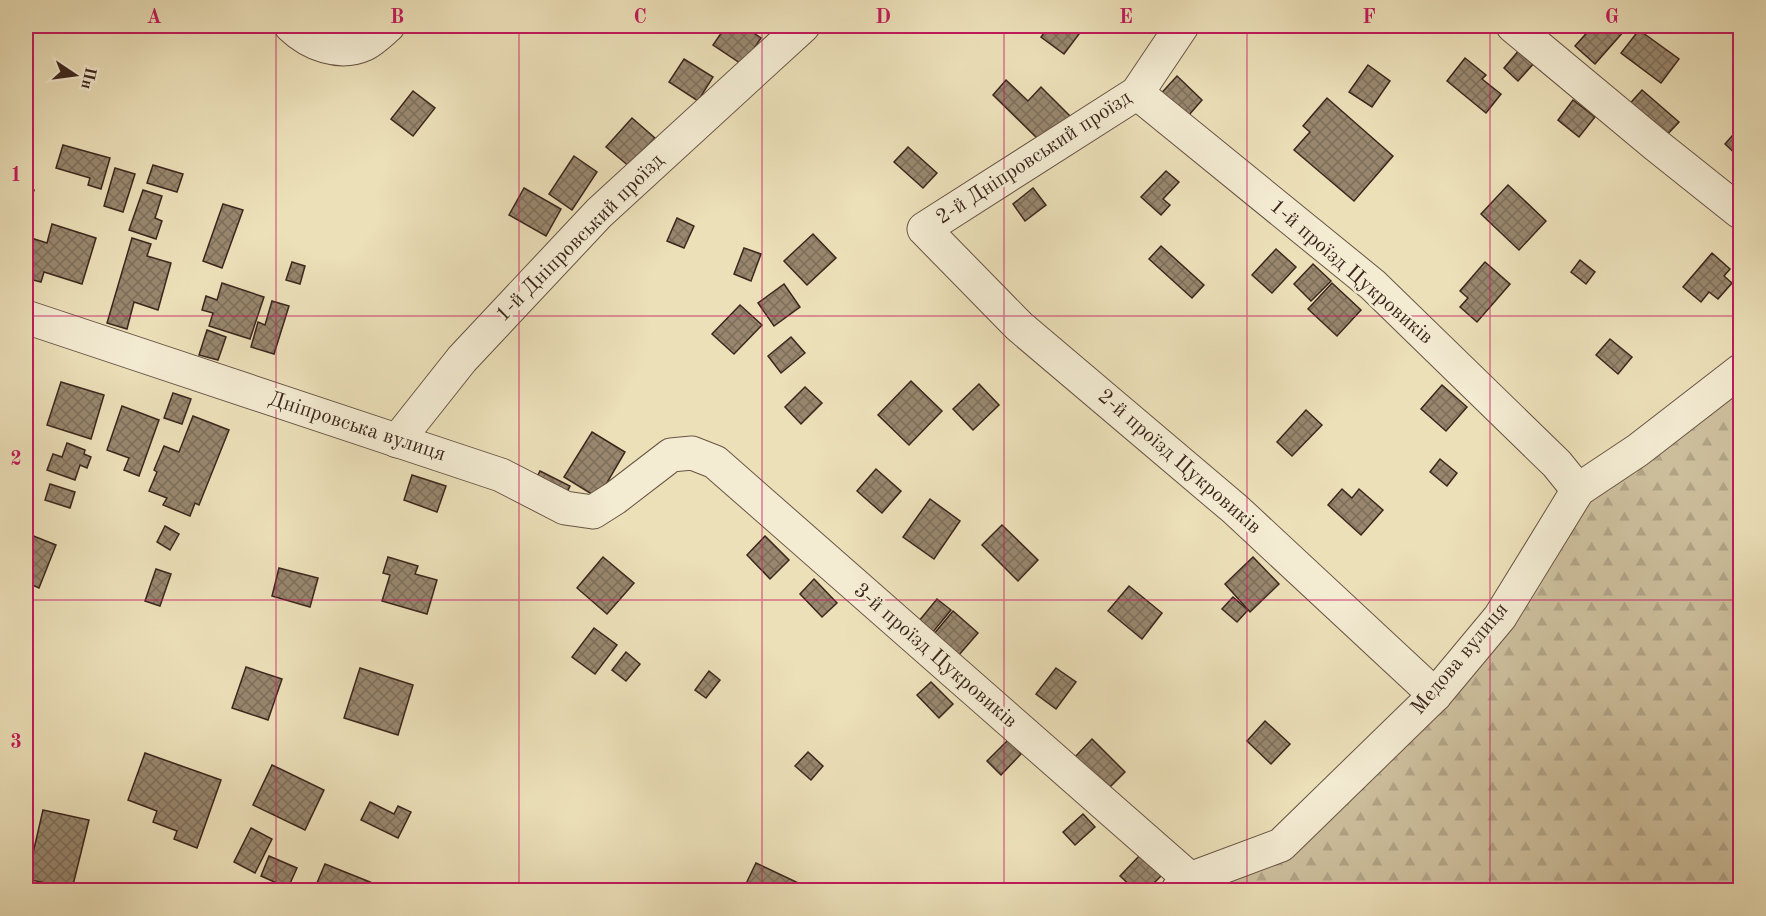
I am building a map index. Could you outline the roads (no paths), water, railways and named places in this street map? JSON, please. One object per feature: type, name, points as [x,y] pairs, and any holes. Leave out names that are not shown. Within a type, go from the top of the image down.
[{"type":"street","points":[[291,26],[300,35],[318,45],[352,48],[367,43],[388,26]]},
{"type":"street","name":"1-й Дніпровський проїзд","points":[[397,441],[462,359],[599,213],[803,26]]},
{"type":"street","name":"2-й Дніпровський проїзд","points":[[924,229],[1137,93],[1182,26]]},
{"type":"street","points":[[1513,26],[1740,212]]},
{"type":"street","name":"1-й проїзд Цукровиків","points":[[1137,93],[1373,285],[1557,464],[1578,490]]},
{"type":"street","name":"2-й проїзд Цукровиків","points":[[924,229],[1019,326],[1235,508],[1435,695]]},
{"type":"street","name":"Дніпровська вулиця","points":[[26,317],[501,475],[564,508],[594,512],[670,454]]},
{"type":"street","name":"Медова вулиця","points":[[1184,885],[1281,845],[1435,695],[1500,617],[1578,490],[1638,450],[1740,371]]},
{"type":"street","name":"3-й проїзд Цукровиків","points":[[670,454],[692,453],[714,462],[1184,885]]}]
